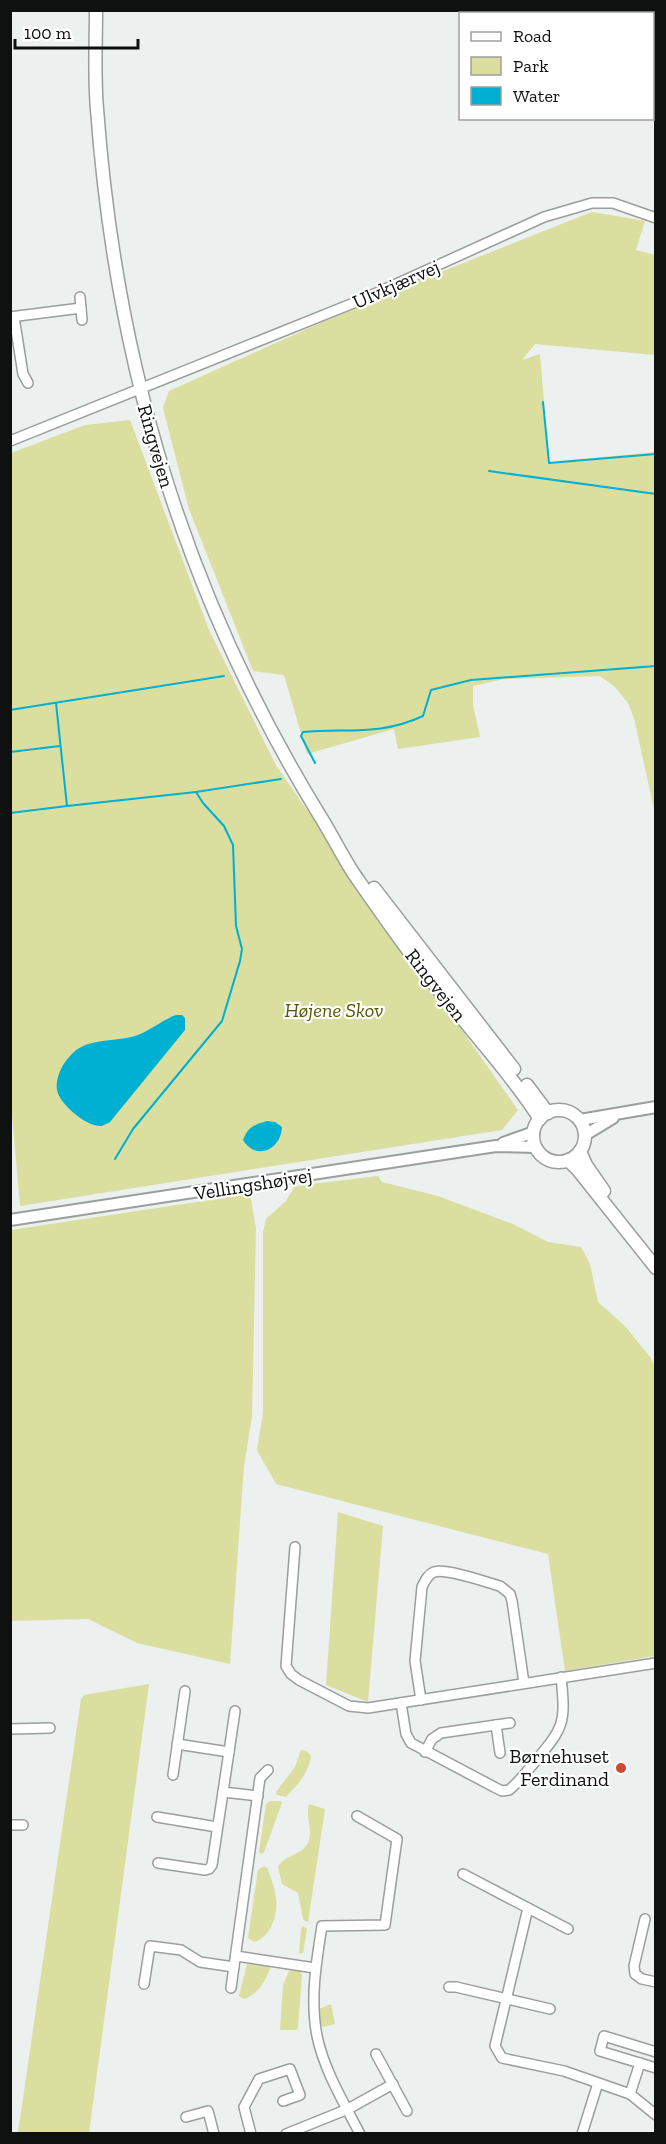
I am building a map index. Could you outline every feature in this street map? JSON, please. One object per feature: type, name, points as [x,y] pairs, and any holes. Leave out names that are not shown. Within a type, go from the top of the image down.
[{"type":"main road","name":"Ringvejen","points":[[96,10],[96,107],[115,266],[139,390],[175,509],[209,600],[246,682],[286,759],[352,871],[423,969],[544,1116]]},
{"type":"main road","points":[[565,1111],[580,1120],[585,1135],[580,1151],[568,1160],[557,1161],[547,1158],[536,1147],[534,1132],[544,1116],[565,1111]]},
{"type":"main road","points":[[580,1151],[586,1165],[606,1193],[656,1255]]},
{"type":"main road","points":[[568,1160],[656,1268]]},
{"type":"street","name":"Ulvkjærvej","points":[[10,441],[361,300],[544,217],[570,208],[592,203],[613,203],[656,218]]},
{"type":"street","points":[[80,297],[82,320]]},
{"type":"street","points":[[28,383],[23,374],[12,317],[81,308]]},
{"type":"street","points":[[580,1120],[656,1107]]},
{"type":"street","points":[[585,1135],[618,1115]]},
{"type":"street","name":"Vellingshøjvej","points":[[496,1146],[534,1132]]},
{"type":"street","name":"Vellingshøjvej","points":[[10,1220],[496,1146],[536,1147]]},
{"type":"street","points":[[295,1547],[286,1666],[291,1674],[358,1708],[656,1663]]},
{"type":"street","points":[[421,1700],[415,1660],[422,1587],[432,1573],[451,1574],[500,1586],[507,1590],[512,1601],[524,1683]]},
{"type":"street","points":[[401,1703],[406,1734],[411,1743],[502,1791],[509,1790],[516,1785],[556,1737],[564,1709],[561,1677]]},
{"type":"street","points":[[173,1774],[185,1690]]},
{"type":"street","points":[[158,1863],[205,1870],[212,1865],[235,1711]]},
{"type":"street","points":[[425,1752],[432,1739],[441,1733],[510,1723]]},
{"type":"street","points":[[496,1725],[500,1753]]},
{"type":"street","points":[[10,1729],[50,1728]]},
{"type":"street","points":[[177,1744],[228,1752]]},
{"type":"street","points":[[231,1988],[260,1778],[268,1770]]},
{"type":"street","points":[[222,1791],[258,1796]]},
{"type":"street","points":[[157,1816],[217,1827]]},
{"type":"street","points":[[357,1816],[397,1839],[385,1925],[322,1926],[315,1968],[314,2006],[317,2037],[326,2063],[360,2133]]},
{"type":"street","points":[[10,1825],[23,1825]]},
{"type":"street","points":[[463,1874],[568,1929]]},
{"type":"street","points":[[528,1908],[495,2046],[502,2058],[564,2071],[630,2094],[656,2115]]},
{"type":"street","points":[[645,1919],[634,1970],[635,1974],[642,1979],[656,1982]]},
{"type":"street","points":[[144,1984],[150,1946],[181,1950],[200,1962],[234,1966]]},
{"type":"street","points":[[236,1956],[315,1968]]},
{"type":"street","points":[[449,1987],[550,2008]]},
{"type":"street","points":[[656,2052],[604,2036],[600,2050],[656,2068]]},
{"type":"street","points":[[376,2054],[407,2111]]},
{"type":"street","points":[[630,2094],[640,2063]]},
{"type":"street","points":[[251,2133],[244,2107],[259,2079],[290,2069],[300,2095],[283,2101]]},
{"type":"street","points":[[582,2133],[598,2083]]},
{"type":"street","points":[[286,2133],[348,2109],[393,2084]]},
{"type":"street","points":[[186,2117],[208,2111],[214,2133]]},
{"type":"green space","points":[[645,10],[645,12],[567,12]]},
{"type":"green space","points":[[592,212],[645,221],[636,250],[655,255],[655,355],[535,344],[522,360],[540,354],[549,462],[655,452],[655,814],[634,718],[628,703],[615,687],[600,676],[504,679],[473,686],[473,705],[480,737],[398,749],[394,729],[307,754],[284,675],[253,671],[189,509],[163,408],[169,391],[378,297]]},
{"type":"green space","name":"Højene Skov","points":[[130,420],[209,630],[277,767],[518,1110],[502,1130],[20,1206],[11,1104],[11,453],[85,425]],"holes":[[[169,1018],[77,1116],[70,1055],[85,1046],[140,1034]]]},
{"type":"green space","points":[[378,1176],[382,1182],[438,1196],[513,1224],[548,1242],[581,1247],[590,1264],[598,1302],[625,1326],[650,1357],[656,1369],[655,1656],[565,1671],[548,1554],[276,1484],[257,1450],[263,1413],[263,1232],[266,1219],[286,1201],[295,1186]]},
{"type":"green space","points":[[250,1194],[256,1228],[252,1416],[244,1466],[230,1664],[137,1643],[88,1619],[11,1621],[11,1230]]},
{"type":"green space","points":[[338,1512],[383,1526],[368,1702],[326,1685]]},
{"type":"green space","points":[[149,1684],[89,2133],[18,2133],[81,1699],[84,1695]]},
{"type":"green space","points":[[301,1750],[311,1755],[305,1773],[286,1797],[277,1795],[276,1792],[295,1767]]},
{"type":"green space","points":[[270,1801],[282,1803],[262,1854],[259,1852],[266,1804]]},
{"type":"green space","points":[[309,1804],[325,1809],[308,1922],[306,1922],[303,1919],[298,1893],[282,1884],[278,1867],[308,1843],[310,1838]]},
{"type":"green space","points":[[264,1866],[268,1869],[277,1904],[275,1918],[269,1931],[260,1940],[254,1942],[248,1938],[258,1870]]},
{"type":"green space","points":[[303,1926],[307,1929],[303,1953],[299,1954],[301,1929]]},
{"type":"green space","points":[[247,1964],[270,1967],[270,1969],[266,1979],[254,1994],[244,1999],[239,1996]]},
{"type":"green space","points":[[289,1971],[300,1971],[302,1975],[298,2027],[297,2030],[280,2030],[283,1985]]},
{"type":"green space","points":[[331,2004],[335,2024],[324,2027],[321,2025],[319,2009]]},
{"type":"water","points":[[176,1015],[182,1015],[185,1018],[185,1030],[110,1122],[96,1126],[75,1114],[63,1102],[57,1090],[58,1077],[64,1063],[76,1050],[90,1043],[137,1035]]},
{"type":"water","points":[[267,1121],[275,1122],[282,1127],[281,1135],[273,1147],[261,1151],[254,1150],[243,1140],[252,1127]]},
{"type":"waterway","points":[[543,402],[549,463],[656,454]]},
{"type":"waterway","points":[[489,471],[656,494]]},
{"type":"waterway","points":[[315,763],[301,736],[303,732],[378,729],[407,722],[423,716],[431,690],[471,680],[656,666]]},
{"type":"waterway","points":[[10,710],[224,676]]},
{"type":"waterway","points":[[56,703],[67,806],[196,792],[281,779]]},
{"type":"waterway","points":[[10,752],[60,746]]},
{"type":"waterway","points":[[115,1159],[133,1129],[222,1021],[240,961],[242,949],[236,926],[233,845],[224,826],[196,792]]},
{"type":"waterway","points":[[10,813],[67,806]]},
{"type":"place","name":"Børnehuset Ferdinand","points":[[621,1768]]}]
